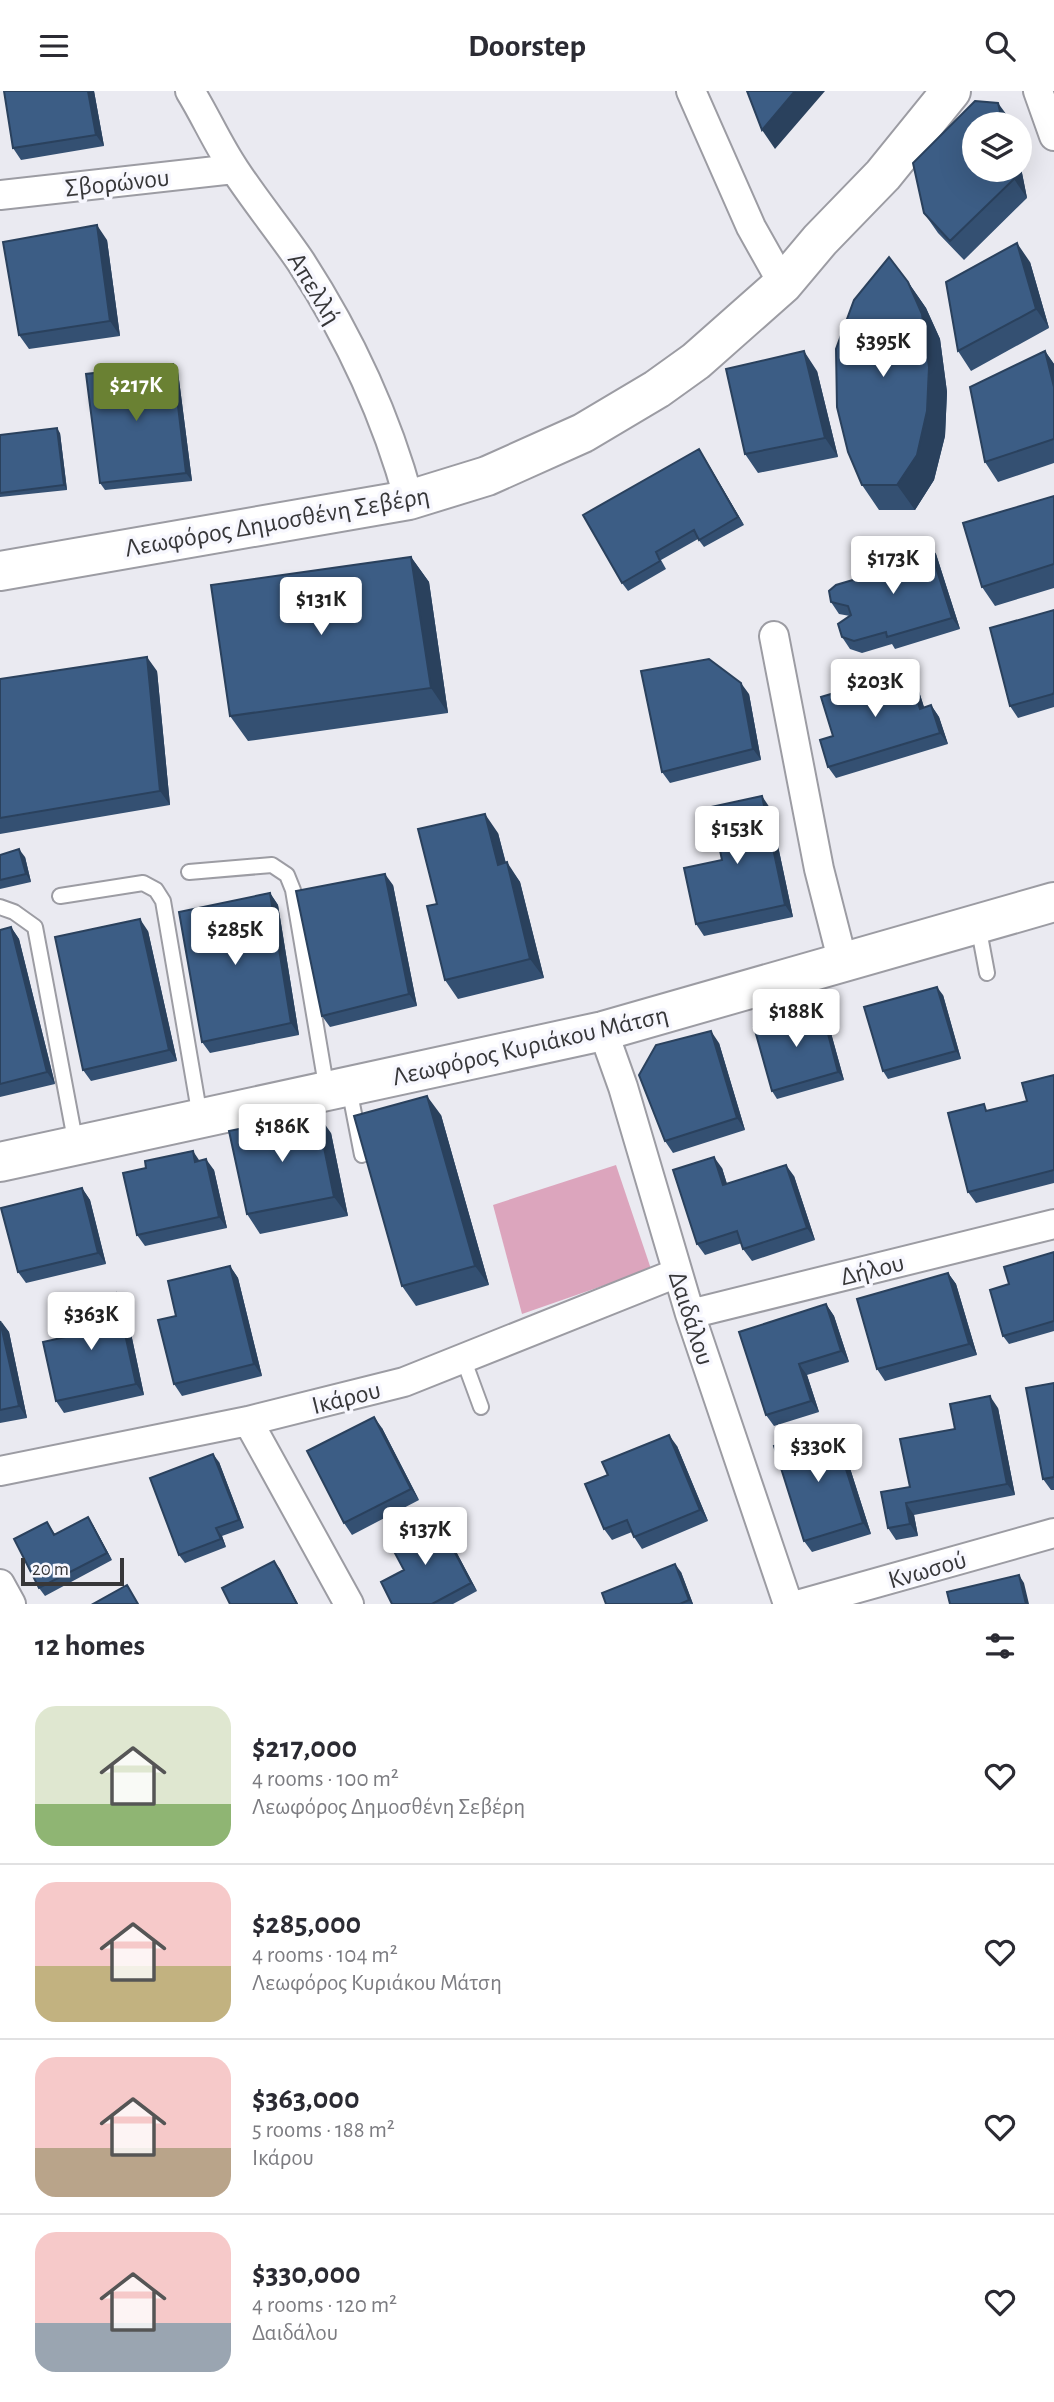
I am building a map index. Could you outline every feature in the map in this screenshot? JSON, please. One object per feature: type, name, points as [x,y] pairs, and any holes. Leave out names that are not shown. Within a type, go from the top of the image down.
[{"type":"main road","name":"Λεωφόρος Δημοσθένη Σεβέρη","points":[[0,571],[409,500],[487,476],[583,433],[657,389],[696,361],[783,284],[820,240],[883,175],[951,91]]},
{"type":"main road","name":"Λεωφόρος Κυριάκου Μάτση","points":[[0,1162],[603,1031],[1054,902]]},
{"type":"street","name":"Απελλή","points":[[190,91],[234,169],[302,264],[335,320],[376,401],[396,450],[409,500]]},
{"type":"street","points":[[691,91],[751,227],[783,284]]},
{"type":"street","points":[[1038,91],[1054,136]]},
{"type":"street","name":"Σβορώνου","points":[[0,195],[234,169]]},
{"type":"street","points":[[774,636],[819,869],[843,963]]},
{"type":"street","name":"Δαιδάλου","points":[[603,1031],[623,1087],[690,1314],[788,1604]]},
{"type":"street","name":"Δήλου","points":[[690,1314],[1054,1224]]},
{"type":"street","name":"Ικάρου","points":[[0,1471],[248,1421],[404,1382],[677,1273]]},
{"type":"street","points":[[248,1421],[349,1604]]},
{"type":"street","name":"Κνωσού","points":[[800,1604],[1054,1533]]},
{"type":"street","points":[[0,1584],[11,1604]]},
{"type":"lane","points":[[189,872],[272,865],[287,875],[293,890],[338,1089],[362,1154]]},
{"type":"lane","points":[[60,895],[143,883],[156,890],[163,901],[201,1120]]},
{"type":"lane","points":[[0,907],[14,912],[35,927],[77,1146]]},
{"type":"lane","points":[[978,924],[987,973]]},
{"type":"lane","points":[[463,1358],[481,1408]]},
{"type":"shaded area","points":[[616,1165],[651,1269],[522,1314],[493,1205]]},
{"type":"building","points":[[4,91],[88,91],[96,135],[13,148]]},
{"type":"building","points":[[747,91],[795,91],[762,130]]},
{"type":"building","points":[[975,101],[998,103],[1000,112],[964,112]]},
{"type":"building","points":[[962,114],[962,182],[1011,182],[950,241],[924,213],[913,163]]},
{"type":"building","points":[[97,225],[110,321],[19,335],[3,242]]},
{"type":"building","points":[[1017,243],[1036,309],[958,351],[946,282]]},
{"type":"building","points":[[889,257],[908,282],[922,314],[929,367],[927,411],[917,455],[897,485],[862,485],[848,452],[837,407],[836,349],[854,300]]},
{"type":"building","points":[[804,351],[825,438],[745,454],[726,369]]},
{"type":"building","points":[[1045,351],[1054,387],[1054,439],[985,462],[970,387]]},
{"type":"building","points":[[173,364],[186,473],[100,483],[86,374]]},
{"type":"building","points":[[57,428],[64,485],[0,493],[0,435]]},
{"type":"building","points":[[699,449],[738,517],[699,540],[694,530],[656,552],[660,561],[622,583],[583,515]]},
{"type":"building","points":[[1054,496],[1054,564],[982,587],[963,523]]},
{"type":"building","points":[[928,542],[952,618],[887,637],[886,632],[854,641],[842,637],[838,624],[851,615],[848,606],[831,602],[829,591],[836,585],[863,577],[861,570],[892,561],[890,554]]},
{"type":"building","points":[[411,557],[431,688],[230,716],[211,585]]},
{"type":"building","points":[[1054,610],[1054,692],[1010,706],[990,628]]},
{"type":"building","points":[[147,657],[160,791],[0,818],[0,679]]},
{"type":"building","points":[[709,659],[741,683],[753,749],[662,772],[641,671]]},
{"type":"building","points":[[908,671],[920,709],[931,705],[940,733],[828,767],[820,740],[833,736],[821,697]]},
{"type":"building","points":[[762,796],[785,905],[696,924],[684,868],[722,860],[711,807]]},
{"type":"building","points":[[485,814],[498,865],[507,862],[530,959],[445,980],[427,906],[437,904],[418,829]]},
{"type":"building","points":[[19,849],[26,874],[0,880],[0,855]]},
{"type":"building","points":[[385,874],[409,994],[322,1016],[296,891]]},
{"type":"building","points":[[270,893],[291,1023],[202,1042],[179,912]]},
{"type":"building","points":[[140,919],[169,1050],[83,1070],[55,937]]},
{"type":"building","points":[[11,927],[47,1072],[0,1084],[0,930]]},
{"type":"building","points":[[937,987],[956,1051],[883,1071],[864,1007]]},
{"type":"building","points":[[821,1007],[838,1072],[772,1091],[754,1027]]},
{"type":"building","points":[[711,1031],[737,1118],[665,1141],[639,1075],[656,1045]]},
{"type":"building","points":[[1054,1075],[1054,1170],[968,1192],[948,1113],[984,1104],[986,1111],[1027,1101],[1022,1083]]},
{"type":"building","points":[[427,1096],[475,1266],[402,1286],[354,1116]]},
{"type":"building","points":[[317,1113],[334,1197],[247,1214],[229,1131]]},
{"type":"building","points":[[193,1151],[195,1162],[206,1159],[219,1217],[137,1235],[123,1173],[146,1168],[145,1161]]},
{"type":"building","points":[[714,1157],[723,1185],[786,1165],[807,1228],[743,1249],[737,1231],[697,1244],[673,1170]]},
{"type":"building","points":[[82,1188],[98,1253],[18,1272],[1,1208]]},
{"type":"building","points":[[1054,1252],[1054,1321],[1003,1336],[990,1290],[1009,1284],[1004,1267]]},
{"type":"building","points":[[230,1266],[254,1364],[174,1384],[158,1320],[176,1316],[168,1281]]},
{"type":"building","points":[[948,1273],[969,1344],[877,1369],[857,1299]]},
{"type":"building","points":[[116,1293],[136,1384],[56,1401],[43,1342],[79,1334],[72,1303]]},
{"type":"building","points":[[826,1304],[841,1351],[799,1364],[811,1401],[766,1415],[739,1332]]},
{"type":"building","points":[[0,1321],[19,1406],[0,1410]]},
{"type":"building","points":[[1054,1383],[1054,1477],[1043,1479],[1026,1388]]},
{"type":"building","points":[[990,1396],[1007,1484],[906,1503],[910,1524],[888,1528],[881,1492],[910,1487],[900,1439],[955,1429],[950,1404]]},
{"type":"building","points":[[374,1417],[411,1489],[344,1523],[307,1451]]},
{"type":"building","points":[[833,1428],[863,1523],[804,1541],[774,1446]]},
{"type":"building","points":[[669,1435],[700,1510],[634,1537],[627,1520],[604,1529],[585,1484],[608,1475],[602,1462]]},
{"type":"building","points":[[213,1454],[239,1520],[216,1528],[221,1539],[179,1555],[150,1478]]},
{"type":"building","points":[[88,1517],[107,1553],[39,1588],[14,1539],[47,1522],[54,1535]]},
{"type":"building","points":[[436,1517],[471,1583],[432,1604],[392,1604],[381,1582],[404,1570],[389,1542]]},
{"type":"building","points":[[274,1561],[297,1604],[230,1604],[222,1588]]},
{"type":"building","points":[[675,1564],[689,1600],[680,1604],[606,1604],[602,1593]]},
{"type":"building","points":[[1019,1575],[1026,1604],[950,1604],[947,1592]]},
{"type":"building","points":[[127,1585],[138,1604],[93,1604]]}]
